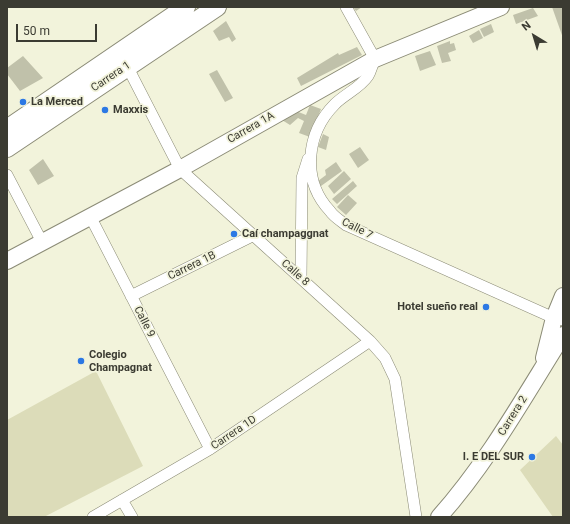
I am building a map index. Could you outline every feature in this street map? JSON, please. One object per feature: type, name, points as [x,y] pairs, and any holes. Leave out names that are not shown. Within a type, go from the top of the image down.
[{"type":"main road","name":"Carrera 1","points":[[7,148],[123,59],[186,7]]},
{"type":"main road","name":"Carrera 1","points":[[8,126],[123,59],[217,7]]},
{"type":"street","points":[[346,7],[374,59]]},
{"type":"street","name":"Carrera 1A","points":[[7,261],[180,169],[374,59],[501,7]]},
{"type":"street","name":"Calle 8","points":[[123,59],[180,169],[370,341],[385,358],[395,379],[416,517]]},
{"type":"street","name":"Calle 7","points":[[374,59],[367,77],[360,85],[335,103],[323,117],[315,133],[311,149],[310,169],[318,194],[330,212],[346,225],[558,319]]},
{"type":"street","points":[[301,278],[302,178],[311,149]]},
{"type":"street","points":[[7,175],[42,242]]},
{"type":"street","name":"Calle 9","points":[[90,216],[210,449]]},
{"type":"street","name":"Carrera 1B","points":[[131,296],[254,235]]},
{"type":"street","name":"Carrera 2","points":[[541,371],[558,319],[563,296]]},
{"type":"street","name":"Carrera 2","points":[[438,517],[474,474],[500,437],[563,335]]},
{"type":"street","name":"Carrera 1D","points":[[93,517],[210,449],[370,341]]},
{"type":"street","points":[[122,500],[132,517]]},
{"type":"green space","points":[[96,371],[143,466],[44,517],[7,517],[7,420]]},
{"type":"green space","points":[[556,436],[563,445],[563,517],[553,517],[520,470]]},
{"type":"building","points":[[353,7],[362,7],[356,11]]},
{"type":"building","points":[[552,7],[563,7],[563,38]]},
{"type":"building","points":[[533,8],[538,16],[516,24],[513,15]]},
{"type":"building","points":[[226,21],[236,39],[232,42],[229,37],[219,41],[213,31]]},
{"type":"building","points":[[491,24],[494,32],[484,37],[480,29]]},
{"type":"building","points":[[479,30],[483,38],[473,43],[469,36]]},
{"type":"building","points":[[450,41],[450,44],[454,43],[456,50],[448,53],[451,61],[442,63],[437,46]]},
{"type":"building","points":[[357,47],[362,55],[301,86],[297,78],[338,53],[339,55]]},
{"type":"building","points":[[430,51],[436,65],[420,71],[415,56]]},
{"type":"building","points":[[23,56],[43,78],[20,91],[7,74],[7,68]]},
{"type":"building","points":[[217,70],[233,98],[225,102],[209,74]]},
{"type":"building","points":[[310,105],[321,109],[310,137],[299,133],[304,121],[298,118],[290,125],[282,120],[296,111],[306,115]]},
{"type":"building","points":[[323,134],[329,137],[326,150],[318,147]]},
{"type":"building","points":[[360,147],[369,160],[358,168],[349,154]]},
{"type":"building","points":[[43,159],[54,176],[38,185],[29,170]]},
{"type":"building","points":[[336,162],[342,171],[321,186],[318,181],[326,175],[325,170]]},
{"type":"building","points":[[344,171],[351,179],[334,194],[328,186]]},
{"type":"building","points":[[353,181],[357,186],[337,204],[332,199]]},
{"type":"building","points":[[348,195],[357,203],[346,215],[337,207]]},
{"type":"place","name":"La Merced","points":[[23,102]]},
{"type":"place","name":"Maxxis","points":[[105,110]]},
{"type":"place","name":"Caí champaggnat","points":[[234,234]]},
{"type":"place","name":"Hotel sueño real","points":[[486,307]]},
{"type":"place","name":"Colegio Champagnat","points":[[81,361]]},
{"type":"place","name":"I. E DEL SUR","points":[[532,457]]}]
